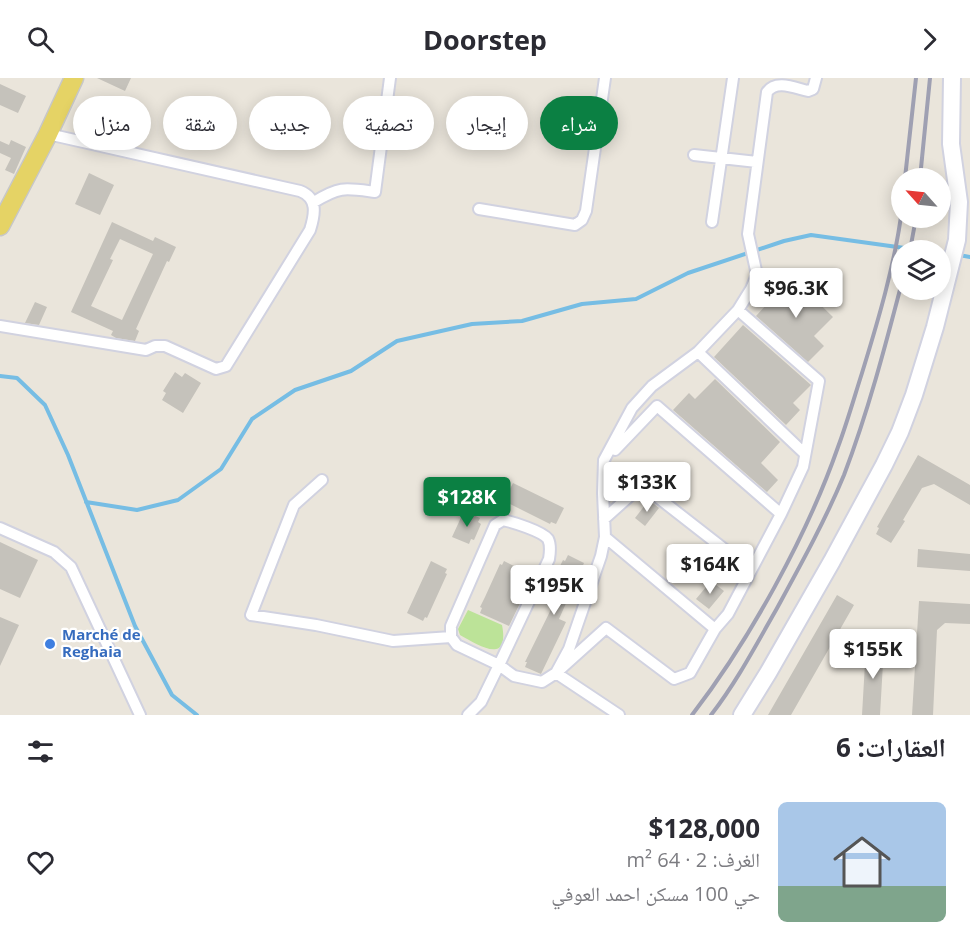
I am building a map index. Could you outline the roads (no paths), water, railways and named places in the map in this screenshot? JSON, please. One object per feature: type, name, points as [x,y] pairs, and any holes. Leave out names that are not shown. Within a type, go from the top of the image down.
[{"type":"main road","points":[[0,226],[74,78]]},
{"type":"main road","points":[[742,715],[832,561],[900,432],[928,350],[957,240],[959,202],[951,144],[952,78]]},
{"type":"street","points":[[314,202],[333,191],[344,188],[375,192],[390,78]]},
{"type":"street","points":[[479,209],[575,225],[582,220],[586,211],[604,78]]},
{"type":"street","points":[[712,222],[733,78]]},
{"type":"street","points":[[556,673],[569,649],[584,610],[601,556],[605,537],[604,460],[632,408],[652,386],[698,351],[738,310],[751,289],[756,275],[748,234],[767,92],[771,86],[777,84],[808,91],[813,88],[816,78]]},
{"type":"street","points":[[0,326],[146,350],[155,345],[165,346],[216,369],[226,366],[310,230],[314,216],[314,202],[308,194],[300,191],[48,134]]},
{"type":"street","points":[[694,155],[757,162]]},
{"type":"street","points":[[468,715],[481,702],[499,665],[549,559],[548,540],[511,521],[503,520],[495,525],[451,626],[451,637],[457,645],[499,665],[514,676],[542,682],[556,673],[606,628],[674,679],[690,673],[715,629],[728,614],[803,467],[819,381],[738,310]]},
{"type":"street","points":[[698,351],[804,453]]},
{"type":"street","points":[[604,460],[657,406],[781,514]]},
{"type":"street","points":[[322,480],[294,505],[251,615],[316,625],[393,641],[451,637]]},
{"type":"street","points":[[604,519],[642,485],[751,570]]},
{"type":"street","points":[[0,528],[54,552],[70,567],[140,715]]},
{"type":"street","points":[[605,537],[715,629]]},
{"type":"street","points":[[556,673],[620,715]]},
{"type":"waterway","points":[[86,502],[137,510],[178,500],[221,469],[252,419],[295,390],[351,371],[397,341],[472,324],[522,321],[582,304],[636,299],[688,273],[784,241],[811,235],[891,246]]},
{"type":"waterway","points":[[959,255],[970,257]]},
{"type":"waterway","points":[[0,376],[17,378],[45,405],[68,455],[135,626],[172,695],[197,715]]},
{"type":"railway","points":[[906,168],[916,78]]},
{"type":"railway","points":[[921,168],[930,78]]},
{"type":"railway","points":[[692,715],[734,654],[775,587],[825,481],[847,420],[880,313],[899,228]]},
{"type":"railway","points":[[912,240],[914,228]]},
{"type":"railway","points":[[711,715],[737,677],[776,610],[837,492],[853,451],[897,300]]},
{"type":"place","name":"Marché de Reghaia","points":[[50,644]]}]
